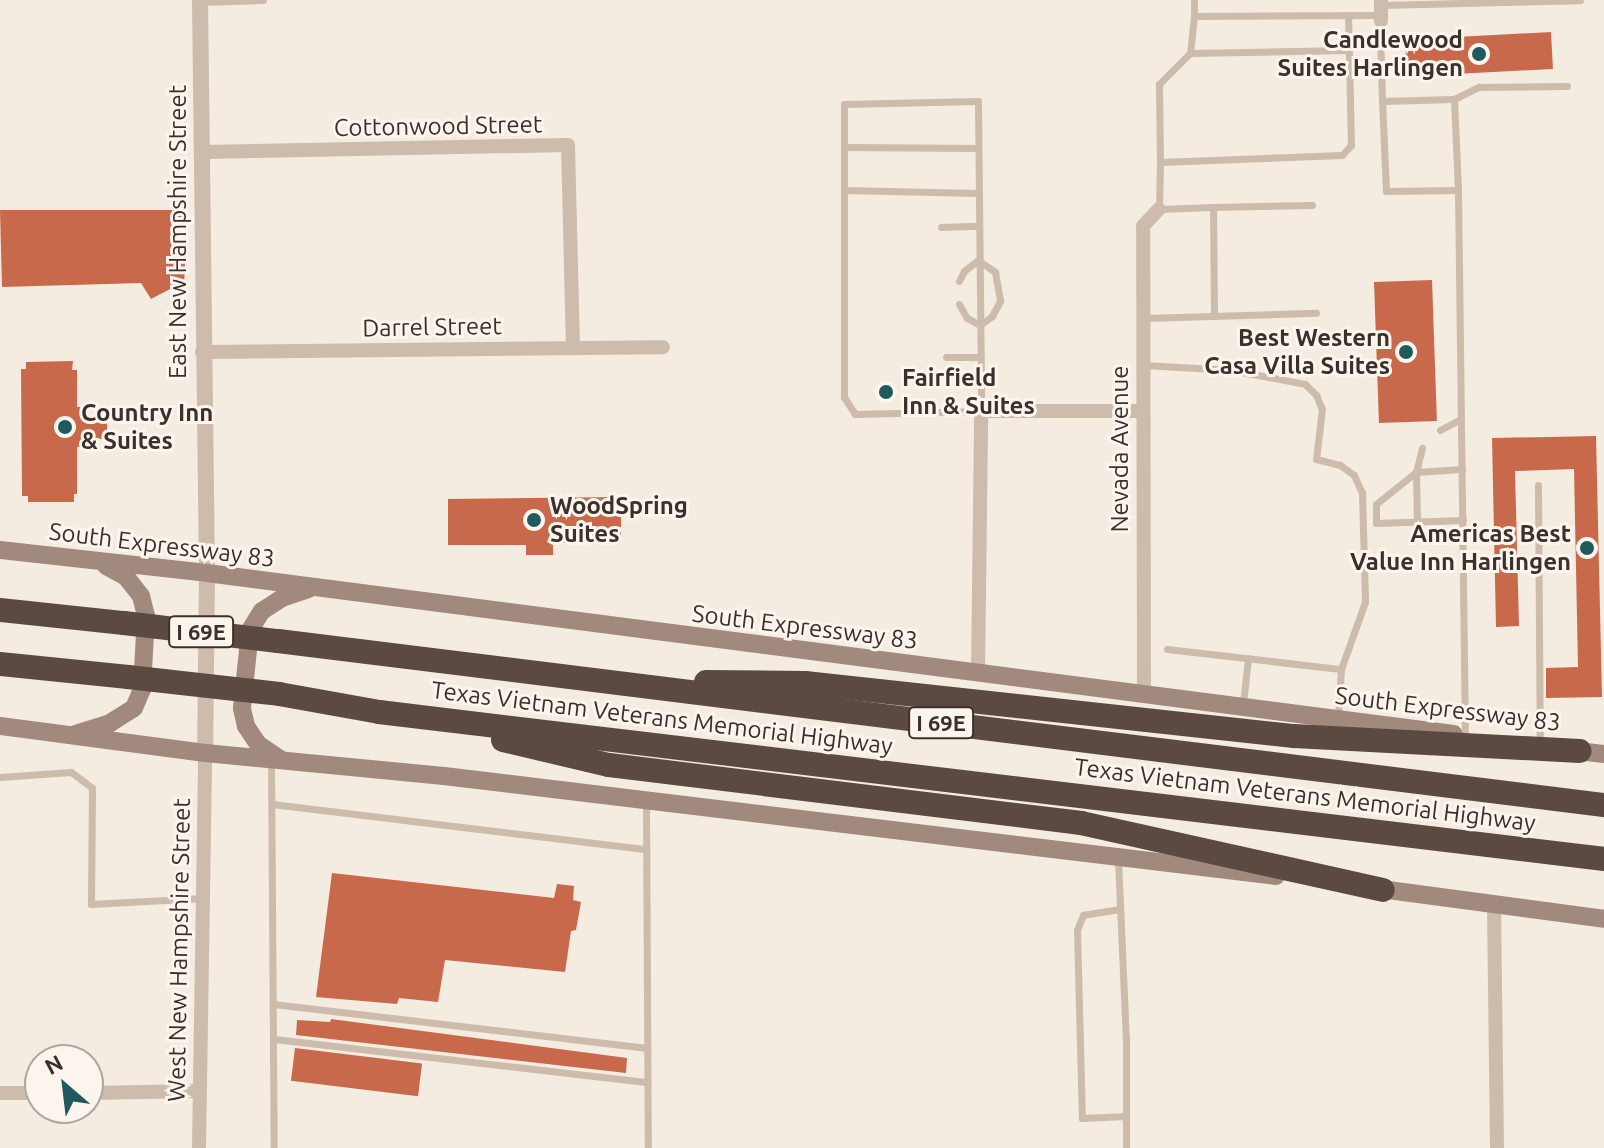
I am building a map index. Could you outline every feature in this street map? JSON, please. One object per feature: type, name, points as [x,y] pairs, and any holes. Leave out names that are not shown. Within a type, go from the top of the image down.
[{"type":"highway","name":"Texas Vietnam Veterans Memorial Highway","points":[[0,610],[278,641],[1604,805]]},
{"type":"highway","name":"Texas Vietnam Veterans Memorial Highway","points":[[0,664],[279,694],[379,712],[1604,859]]},
{"type":"highway","points":[[572,679],[805,683],[1294,736],[1592,752]]},
{"type":"highway","points":[[379,712],[609,765],[1081,823],[1383,890]]},
{"type":"main road","name":"South Expressway 83","points":[[0,550],[207,573],[1592,752]]},
{"type":"main road","points":[[68,736],[110,723],[134,708],[142,689],[146,616],[141,596],[126,577],[98,561]]},
{"type":"main road","points":[[276,759],[258,744],[246,726],[242,708],[250,630],[262,611],[282,598],[314,587]]},
{"type":"main road","points":[[0,726],[205,753],[444,776],[1118,857],[1604,919]]},
{"type":"street","name":"East New Hampshire Street","points":[[200,1],[207,573],[205,753]]},
{"type":"street","name":"Cottonwood Street","points":[[202,152],[568,145],[573,347]]},
{"type":"street","name":"Nevada Avenue","points":[[1144,695],[1143,226],[1159,209]]},
{"type":"street","name":"Darrel Street","points":[[202,352],[663,347]]},
{"type":"street","points":[[978,673],[981,411],[1142,411]]},
{"type":"street","name":"West New Hampshire Street","points":[[199,1148],[205,753]]},
{"type":"street","points":[[1494,903],[1497,1148]]},
{"type":"street","points":[[104,1093],[198,1091]]},
{"type":"street","points":[[0,1093],[24,1093]]},
{"type":"lane","points":[[200,1],[263,0]]},
{"type":"lane","points":[[1194,0],[1190,53],[1159,84],[1159,209],[1312,205]]},
{"type":"lane","points":[[1194,16],[1381,15],[1580,0]]},
{"type":"lane","points":[[1160,162],[1342,155],[1351,145],[1348,15]]},
{"type":"lane","points":[[1381,15],[1386,191],[1458,190]]},
{"type":"lane","points":[[1190,53],[1348,50]]},
{"type":"lane","points":[[1382,101],[1454,99],[1479,87],[1567,86]]},
{"type":"lane","points":[[1454,99],[1458,190],[1465,736]]},
{"type":"lane","points":[[978,101],[978,148],[981,411],[855,414],[844,397],[844,104],[978,101]]},
{"type":"lane","points":[[844,147],[978,148]]},
{"type":"lane","points":[[844,190],[978,193]]},
{"type":"lane","points":[[1213,207],[1214,316]]},
{"type":"lane","points":[[941,227],[978,226]]},
{"type":"lane","points":[[959,281],[964,271],[978,260]]},
{"type":"lane","points":[[978,260],[995,272],[1000,301],[992,316],[980,325]]},
{"type":"lane","points":[[959,304],[967,318],[980,325]]},
{"type":"lane","points":[[1141,319],[1316,313]]},
{"type":"lane","points":[[946,357],[980,357]]},
{"type":"lane","points":[[1142,365],[1231,370],[1305,384],[1316,395],[1322,409],[1316,459],[1340,465],[1354,475],[1362,493],[1365,602],[1341,669],[1338,719]]},
{"type":"lane","points":[[1440,430],[1461,419]]},
{"type":"lane","points":[[1417,521],[1416,472],[1422,448]]},
{"type":"lane","points":[[1462,469],[1416,472],[1376,504],[1376,523],[1463,520]]},
{"type":"lane","points":[[1538,485],[1540,745]]},
{"type":"lane","points":[[1167,649],[1341,669]]},
{"type":"lane","points":[[1243,707],[1248,658]]},
{"type":"lane","points":[[274,1148],[272,804],[276,759]]},
{"type":"lane","points":[[0,777],[71,772],[92,788],[91,904],[202,898]]},
{"type":"lane","points":[[646,802],[648,1148]]},
{"type":"lane","points":[[272,804],[646,849]]},
{"type":"lane","points":[[1118,857],[1126,1148]]},
{"type":"lane","points":[[1120,909],[1083,915],[1077,930],[1077,961],[1082,1118],[1126,1116]]},
{"type":"lane","points":[[273,1004],[647,1048]]},
{"type":"lane","points":[[274,1039],[648,1082]]},
{"type":"building","name":"Candlewood Suites Harlingen","points":[[1551,32],[1553,69],[1407,77],[1405,40]]},
{"type":"building","points":[[0,210],[187,210],[184,287],[174,287],[151,299],[141,283],[2,287]]},
{"type":"building","name":"Best Western Casa Villa Suites","points":[[1432,280],[1437,421],[1379,423],[1374,282]]},
{"type":"building","name":"Country Inn & Suites","points":[[73,361],[72,370],[77,370],[77,407],[85,407],[85,415],[107,415],[107,439],[84,439],[84,447],[77,447],[77,494],[74,494],[74,502],[28,502],[28,496],[22,496],[21,369],[26,369],[26,362]]},
{"type":"building","name":"Americas Best Value Inn Harlingen","points":[[1596,436],[1602,697],[1546,698],[1546,668],[1578,667],[1574,469],[1515,471],[1519,626],[1496,627],[1492,438]]},
{"type":"building","name":"WoodSpring Suites","points":[[621,497],[621,542],[553,543],[553,555],[526,555],[526,545],[448,545],[448,499]]},
{"type":"building","points":[[332,873],[554,898],[557,884],[574,886],[573,900],[581,902],[576,930],[571,931],[565,972],[445,960],[438,1002],[399,998],[397,1004],[316,997]]},
{"type":"building","points":[[331,1019],[627,1058],[626,1073],[296,1035],[297,1020],[330,1022]]},
{"type":"building","points":[[295,1048],[422,1064],[418,1096],[291,1081]]},
{"type":"place","name":"Candlewood Suites Harlingen","points":[[1479,54]]},
{"type":"place","name":"Best Western Casa Villa Suites","points":[[1406,352]]},
{"type":"place","name":"Fairfield Inn & Suites","points":[[886,392]]},
{"type":"place","name":"Country Inn & Suites","points":[[65,427]]},
{"type":"place","name":"WoodSpring Suites","points":[[534,520]]},
{"type":"place","name":"Americas Best Value Inn Harlingen","points":[[1587,548]]}]
